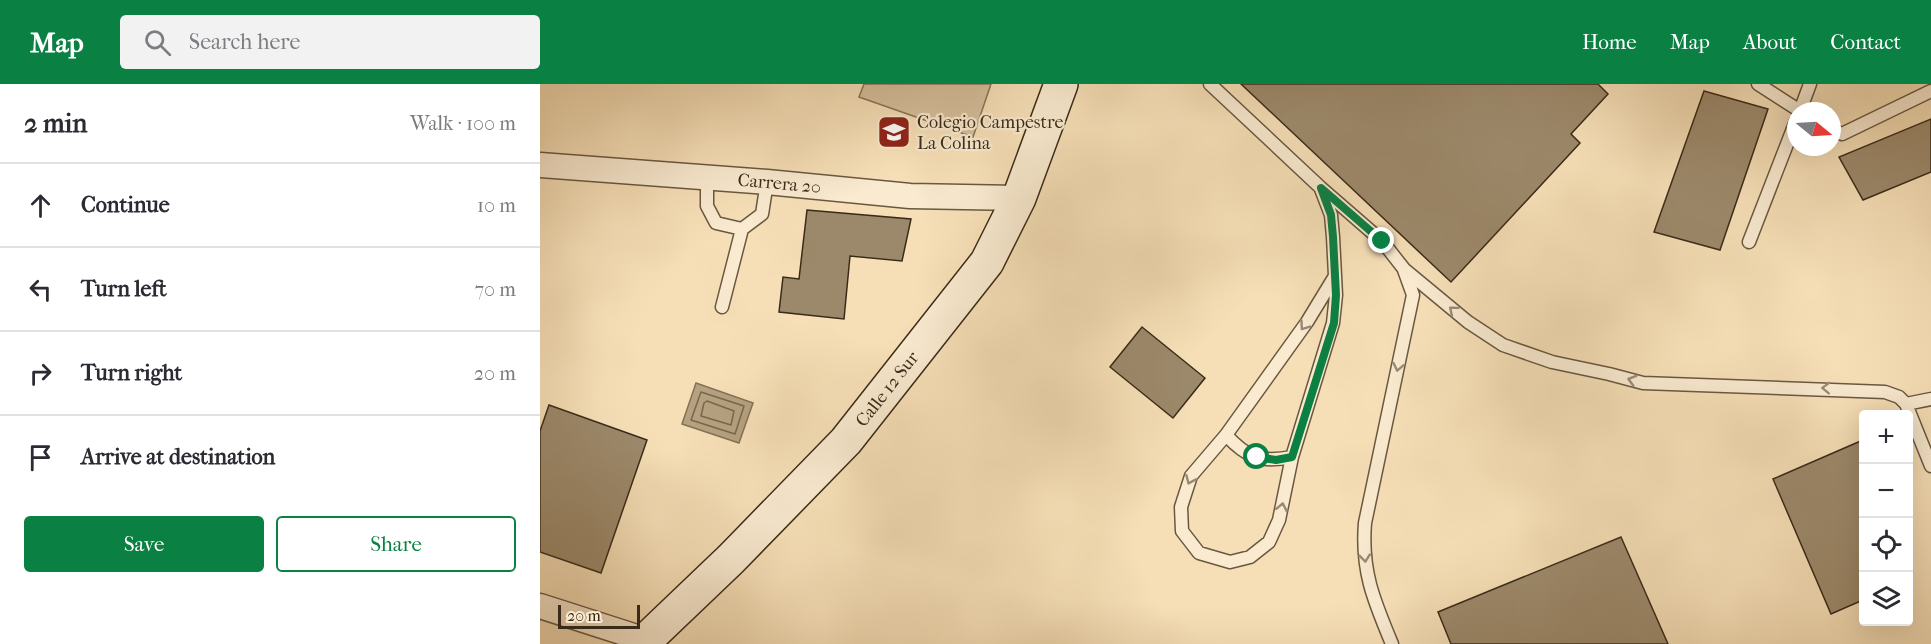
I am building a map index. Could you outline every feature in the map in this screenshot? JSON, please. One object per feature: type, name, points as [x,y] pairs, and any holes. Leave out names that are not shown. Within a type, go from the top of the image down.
[{"type":"main road","name":"Calle 12 Sur","points":[[646,643],[846,441],[987,262],[1019,198],[1061,84]]},
{"type":"street","name":"Carrera 20","points":[[540,165],[767,182],[910,196],[1019,198]]},
{"type":"street","points":[[540,606],[646,643]]},
{"type":"lane","points":[[1210,84],[1321,188],[1382,241],[1404,269],[1468,322],[1503,345],[1552,362],[1642,383],[1885,392],[1899,397],[1906,404],[1931,466]]},
{"type":"lane","points":[[1758,84],[1787,103]]},
{"type":"lane","points":[[1803,102],[1810,84]]},
{"type":"lane","points":[[1841,134],[1931,91]]},
{"type":"lane","points":[[1749,242],[1787,144]]},
{"type":"lane","points":[[707,177],[707,206],[716,222],[742,229]]},
{"type":"lane","points":[[722,307],[742,229],[762,214],[767,182]]},
{"type":"lane","points":[[1321,188],[1331,215],[1335,276],[1336,295],[1334,323],[1292,457],[1279,520],[1269,542],[1250,558],[1230,562],[1199,553],[1182,531],[1181,507],[1191,476],[1226,435],[1307,322],[1335,276]]},
{"type":"lane","points":[[1392,644],[1367,577],[1363,545],[1365,524],[1413,295],[1404,269]]},
{"type":"lane","points":[[1906,404],[1931,399]]},
{"type":"lane","points":[[1226,435],[1240,451],[1257,457],[1276,460],[1292,457]]},
{"type":"shaded area","points":[[864,84],[991,84],[973,137],[859,97]]},
{"type":"water","points":[[696,383],[753,403],[739,443],[682,424]]},
{"type":"building","points":[[1241,84],[1598,84],[1608,94],[1571,134],[1580,143],[1451,282]]},
{"type":"building","points":[[1704,91],[1768,109],[1720,250],[1654,232]]},
{"type":"building","points":[[1931,119],[1931,172],[1863,200],[1839,157]]},
{"type":"building","points":[[807,210],[911,219],[902,261],[850,256],[844,319],[779,312],[783,277],[799,279]]},
{"type":"building","points":[[1142,327],[1205,378],[1173,418],[1110,367]]},
{"type":"building","points":[[549,405],[647,440],[601,573],[540,552],[540,431]]},
{"type":"building","points":[[1859,442],[1859,602],[1831,614],[1773,479]]},
{"type":"building","points":[[1621,537],[1668,644],[1451,644],[1438,612]]},
{"type":"place","name":"Colegio Campestre La Colina","points":[[894,132]]},
{"type":"route","points":[[1257,457],[1276,460],[1292,457],[1334,323],[1336,295],[1331,215],[1321,188],[1382,241]]}]
